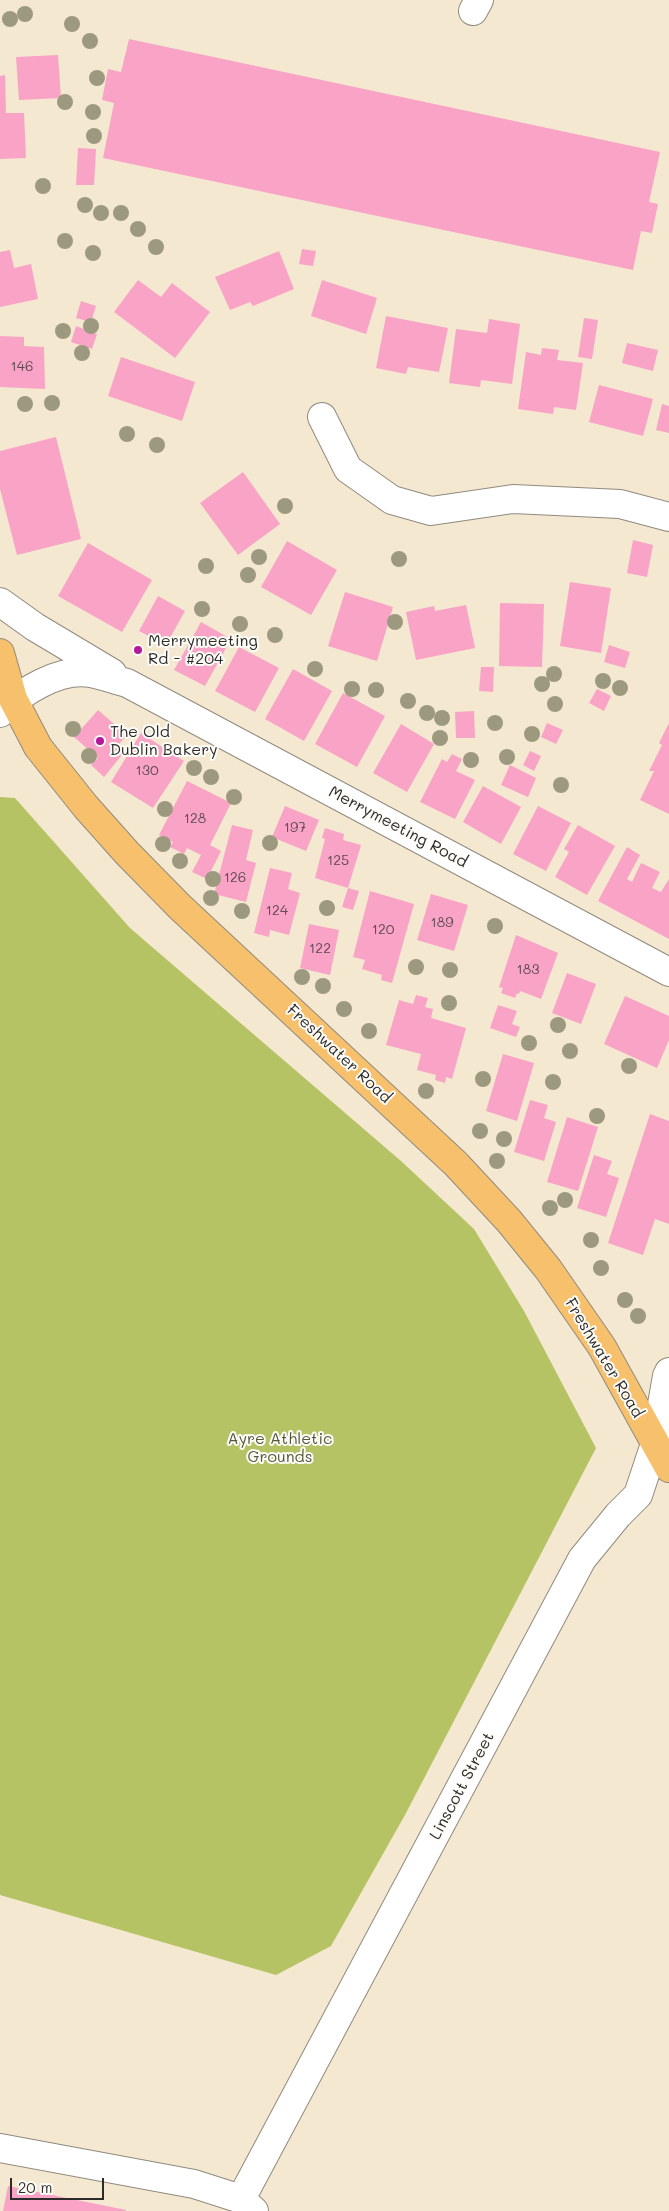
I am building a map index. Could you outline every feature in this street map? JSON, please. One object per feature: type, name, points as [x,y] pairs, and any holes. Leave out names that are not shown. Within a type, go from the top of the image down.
[{"type":"main road","name":"Freshwater Road","points":[[0,653],[7,706],[86,807],[127,853],[180,907],[456,1164],[509,1221],[548,1269],[602,1347],[669,1468]]},
{"type":"street","points":[[322,417],[348,469],[392,500],[431,511],[513,499],[620,504],[669,516]]},
{"type":"street","name":"Merrymeeting Road","points":[[0,602],[35,627],[127,683],[669,972]]},
{"type":"street","name":"Merrymeeting Road","points":[[7,706],[41,682],[57,676],[88,672],[127,683]]},
{"type":"street","name":"Linscott Street","points":[[248,2205],[582,1559],[618,1515],[638,1495],[655,1444],[666,1376],[669,1372]]},
{"type":"street","points":[[0,2148],[194,2184],[248,2205]]},
{"type":"green space","name":"Ayre Athletic Grounds","points":[[0,797],[15,798],[130,928],[401,1161],[474,1229],[524,1311],[596,1448],[405,1815],[331,1946],[276,1975],[0,1895]]},
{"type":"building","points":[[129,39],[660,152],[649,202],[658,204],[652,233],[641,231],[633,270],[103,158],[114,103],[102,100],[108,69],[121,72]]},
{"type":"building","points":[[58,55],[61,98],[19,100],[16,57]]},
{"type":"building","points":[[5,75],[6,113],[24,113],[26,158],[0,159],[0,76]]},
{"type":"building","points":[[78,148],[96,149],[94,185],[76,185]]},
{"type":"building","points":[[302,249],[316,251],[313,266],[299,264]]},
{"type":"building","points":[[10,250],[14,268],[31,264],[38,299],[0,307],[0,252]]},
{"type":"building","points":[[279,251],[294,289],[253,306],[250,302],[230,310],[215,277]]},
{"type":"building","points":[[138,280],[161,297],[172,283],[210,312],[175,358],[114,312]]},
{"type":"building","points":[[322,280],[377,298],[366,334],[311,316]]},
{"type":"building","points":[[81,301],[96,306],[91,322],[76,318]]},
{"type":"building","points":[[386,316],[448,328],[439,372],[408,367],[406,374],[376,368]]},
{"type":"building","points":[[584,318],[598,320],[592,359],[578,357]]},
{"type":"building","points":[[489,319],[520,324],[512,384],[481,380],[480,387],[449,383],[456,329],[487,333]]},
{"type":"building","points":[[76,326],[97,334],[92,349],[71,342]]},
{"type":"building","points":[[0,336],[24,337],[24,346],[44,347],[45,389],[0,387]]},
{"type":"building","points":[[627,343],[658,350],[653,371],[622,363]]},
{"type":"building","points":[[542,348],[559,350],[557,360],[583,363],[576,410],[554,407],[553,414],[518,409],[526,352],[541,355]]},
{"type":"building","points":[[121,357],[195,382],[182,421],[108,396]]},
{"type":"building","points":[[599,385],[653,399],[643,436],[589,422]]},
{"type":"building","points":[[662,404],[669,406],[669,433],[656,430]]},
{"type":"building","points":[[56,437],[81,539],[17,555],[0,489],[0,451]]},
{"type":"building","points":[[243,472],[280,524],[238,555],[200,503]]},
{"type":"building","points":[[633,540],[653,545],[647,577],[627,573]]},
{"type":"building","points":[[287,541],[337,570],[311,615],[261,587]]},
{"type":"building","points":[[88,543],[152,580],[122,632],[58,596]]},
{"type":"building","points":[[570,582],[611,588],[601,653],[560,646]]},
{"type":"building","points":[[345,592],[393,607],[377,661],[328,646]]},
{"type":"building","points":[[158,596],[185,611],[166,645],[139,631]]},
{"type":"building","points":[[500,603],[544,604],[542,667],[499,666]]},
{"type":"building","points":[[466,605],[475,648],[416,660],[406,612],[434,606],[435,611]]},
{"type":"building","points":[[201,622],[231,639],[205,686],[174,670]]},
{"type":"building","points":[[609,645],[630,652],[625,668],[604,662]]},
{"type":"building","points":[[239,647],[279,668],[255,712],[215,691]]},
{"type":"building","points":[[481,667],[494,667],[493,692],[479,691]]},
{"type":"building","points":[[293,669],[332,691],[304,741],[265,719]]},
{"type":"building","points":[[597,689],[611,696],[604,711],[589,703]]},
{"type":"building","points":[[343,693],[385,716],[357,767],[315,744]]},
{"type":"building","name":"The Old Dublin Bakery","points":[[98,710],[127,735],[119,744],[126,750],[104,777],[91,765],[98,758],[74,737]]},
{"type":"building","points":[[474,711],[475,738],[456,738],[455,712]]},
{"type":"building","points":[[547,723],[563,730],[556,744],[541,737]]},
{"type":"building","points":[[669,723],[669,814],[640,800],[654,771],[649,771],[662,745],[659,743]]},
{"type":"building","points":[[401,724],[434,744],[407,792],[373,773]]},
{"type":"building","points":[[141,733],[184,761],[153,808],[111,782]]},
{"type":"building","points":[[530,751],[541,756],[534,771],[523,765]]},
{"type":"building","points":[[452,754],[462,759],[456,771],[475,780],[455,819],[420,802],[442,759],[447,762]]},
{"type":"building","points":[[510,765],[536,778],[528,797],[501,785]]},
{"type":"building","points":[[187,781],[231,803],[210,845],[221,851],[207,879],[192,872],[201,855],[187,848],[184,854],[170,847],[173,842],[159,835]]},
{"type":"building","points":[[483,786],[521,807],[501,844],[463,822]]},
{"type":"building","points":[[285,806],[319,820],[306,851],[272,837]]},
{"type":"building","points":[[538,806],[571,823],[546,871],[513,854]]},
{"type":"building","points":[[232,825],[253,830],[246,860],[256,863],[246,902],[214,894]]},
{"type":"building","points":[[578,825],[615,846],[587,895],[555,877],[569,852],[564,849]]},
{"type":"building","points":[[325,828],[344,834],[343,840],[361,845],[348,888],[315,878],[325,839],[322,838]]},
{"type":"building","points":[[627,847],[640,855],[627,879],[632,882],[641,863],[660,872],[652,888],[661,892],[669,879],[669,939],[598,901]]},
{"type":"building","points":[[270,868],[292,873],[288,889],[300,893],[289,935],[270,930],[269,937],[254,933]]},
{"type":"building","points":[[348,888],[359,891],[353,910],[342,907]]},
{"type":"building","points":[[370,891],[414,904],[392,983],[381,980],[382,975],[362,969],[365,960],[353,957]]},
{"type":"building","points":[[431,894],[468,905],[454,951],[417,940]]},
{"type":"building","points":[[309,924],[339,930],[330,975],[300,968]]},
{"type":"building","points":[[516,935],[558,953],[541,999],[520,991],[515,998],[501,993],[503,988],[499,987]]},
{"type":"building","points":[[567,973],[596,984],[581,1024],[552,1013]]},
{"type":"building","points":[[416,995],[428,998],[425,1007],[433,1009],[431,1018],[466,1028],[452,1079],[446,1077],[445,1083],[435,1080],[436,1075],[417,1070],[421,1054],[386,1045],[399,1000],[413,1004]]},
{"type":"building","points":[[625,996],[669,1016],[669,1040],[657,1068],[604,1044]]},
{"type":"building","points":[[498,1005],[517,1011],[512,1024],[520,1027],[516,1037],[490,1028]]},
{"type":"building","points":[[503,1054],[534,1063],[517,1121],[486,1111]]},
{"type":"building","points":[[530,1100],[548,1105],[544,1118],[556,1122],[544,1161],[514,1152]]},
{"type":"building","points":[[650,1114],[669,1121],[669,1224],[655,1219],[643,1255],[608,1243]]},
{"type":"building","points":[[567,1117],[598,1127],[578,1191],[547,1182]]},
{"type":"building","points":[[594,1155],[612,1161],[607,1174],[619,1178],[606,1217],[577,1208]]},
{"type":"building","points":[[8,2186],[126,2210],[126,2211],[3,2211]]},
{"type":"place","name":"Merrymeeting Rd - #204","points":[[138,650]]},
{"type":"place","name":"The Old Dublin Bakery","points":[[100,741]]}]
